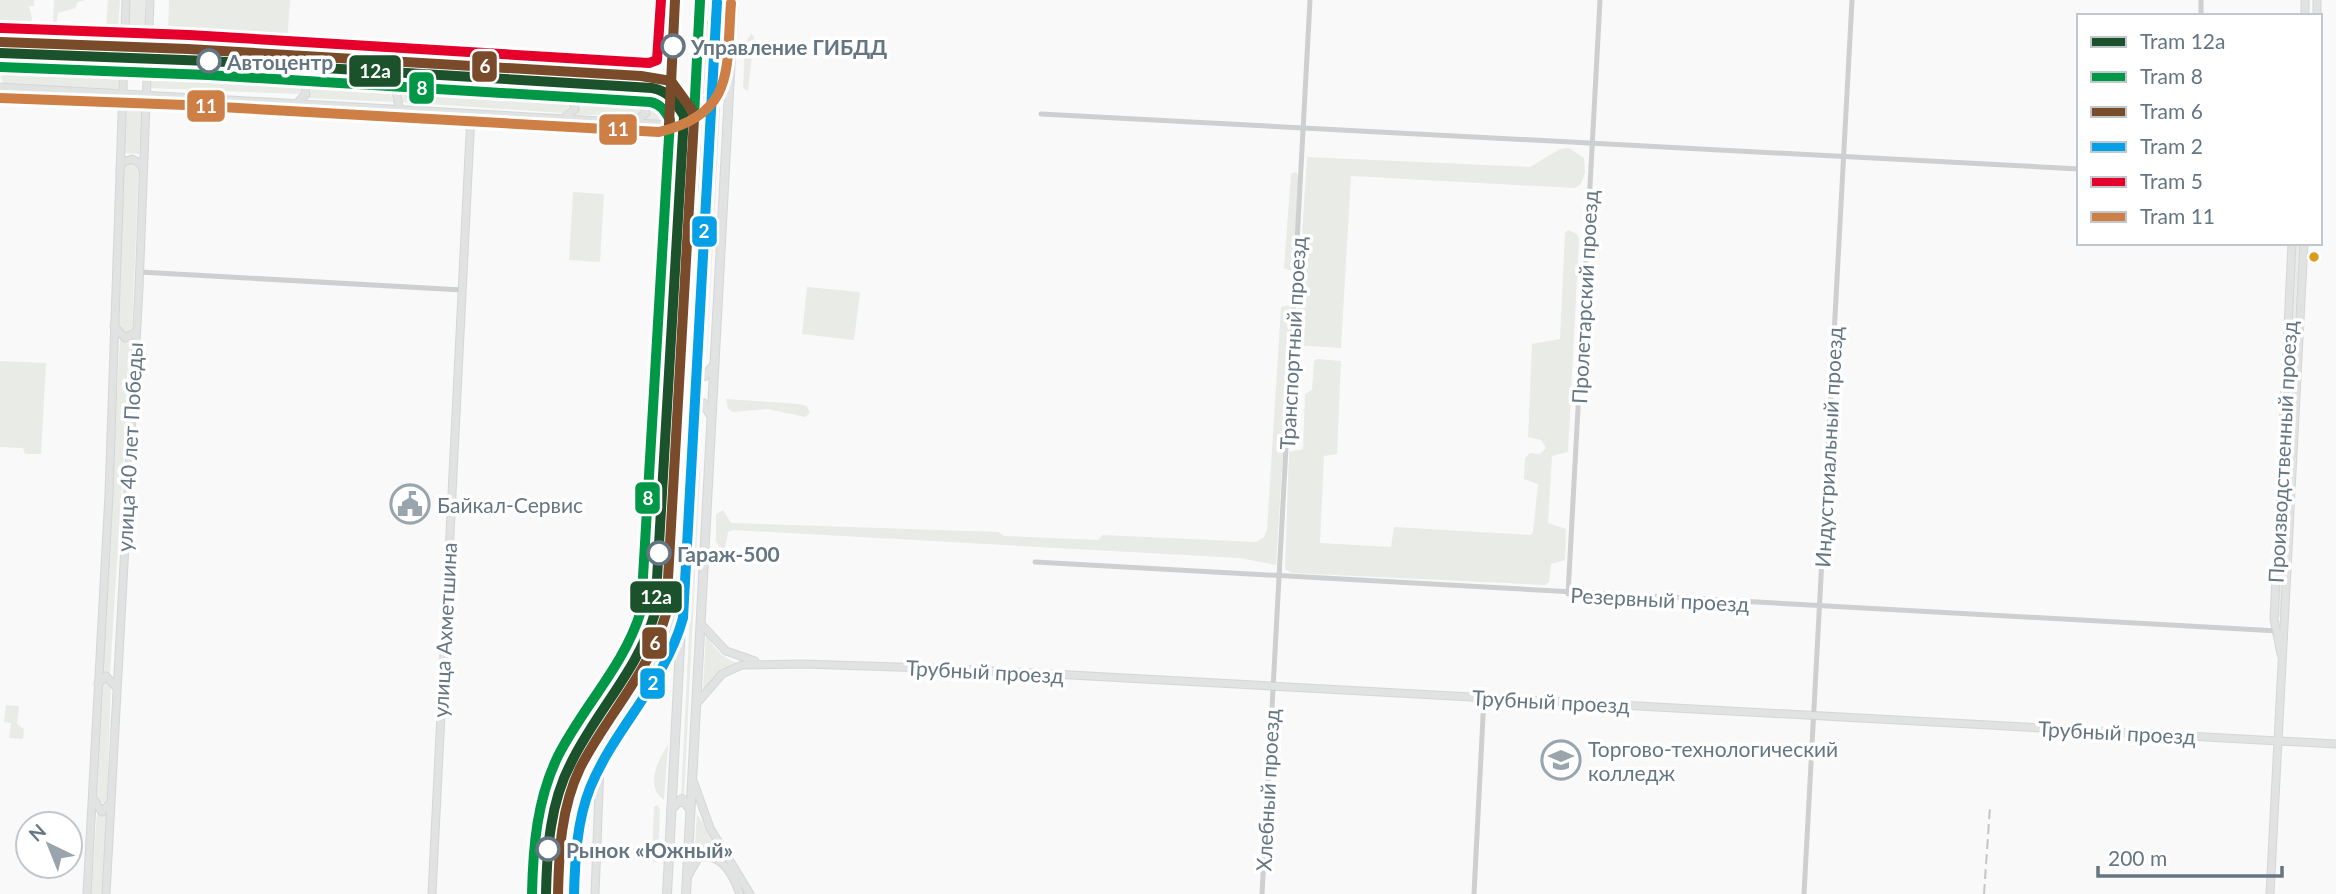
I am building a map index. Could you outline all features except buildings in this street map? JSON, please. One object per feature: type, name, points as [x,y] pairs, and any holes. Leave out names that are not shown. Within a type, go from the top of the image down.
[{"type":"main road","points":[[667,894],[714,0]]},
{"type":"main road","points":[[686,894],[734,0]]},
{"type":"main road","points":[[695,361],[705,376],[709,374],[715,361]]},
{"type":"main road","points":[[692,419],[703,403],[708,407],[711,421]]},
{"type":"main road","points":[[671,809],[682,799],[690,810]]},
{"type":"street","name":"улица 40 лет Победы","points":[[87,894],[114,326],[126,0]]},
{"type":"street","name":"улица 40 лет Победы","points":[[106,894],[148,93],[150,0]]},
{"type":"street","name":"Транспортный проезд","points":[[1273,686],[1310,0]]},
{"type":"street","name":"Пролетарский проезд","points":[[1568,594],[1600,0]]},
{"type":"street","name":"Индустриальный проезд","points":[[1804,894],[1852,0]]},
{"type":"street","points":[[0,69],[300,80],[675,102],[692,98],[703,88],[706,37],[713,19]]},
{"type":"street","points":[[295,105],[306,91],[300,80]]},
{"type":"street","points":[[400,110],[396,93],[405,86]]},
{"type":"street","points":[[0,87],[148,93],[295,105],[674,125],[686,129],[698,144],[699,174],[704,193]]},
{"type":"street","points":[[561,97],[572,101],[575,109],[570,115],[561,118]]},
{"type":"street","points":[[634,122],[646,113],[644,106],[635,101]]},
{"type":"street","name":"улица Ахметшина","points":[[432,894],[471,114]]},
{"type":"street","points":[[1041,114],[2077,169]]},
{"type":"street","points":[[119,170],[123,162],[132,159],[140,163],[143,171]]},
{"type":"street","name":"Производственный проезд","points":[[2280,631],[2274,619],[2292,245]]},
{"type":"street","name":"Производственный проезд","points":[[2270,894],[2283,661],[2280,631],[2292,484],[2305,245]]},
{"type":"street","points":[[139,272],[462,290]]},
{"type":"street","points":[[114,326],[125,338],[134,336],[136,326]]},
{"type":"street","points":[[2280,483],[2292,484]]},
{"type":"street","name":"Резервный проезд","points":[[1035,562],[1568,594],[2280,631]]},
{"type":"street","points":[[595,894],[600,765],[611,733],[669,641],[682,598]]},
{"type":"street","points":[[701,624],[726,651],[744,659],[766,663]]},
{"type":"street","points":[[696,703],[722,674],[742,665],[766,663]]},
{"type":"street","name":"Трубный проезд","points":[[766,663],[959,669],[2336,744]]},
{"type":"street","points":[[98,684],[106,676],[116,687]]},
{"type":"street","name":"Хлебный проезд","points":[[1262,894],[1273,686]]},
{"type":"street","points":[[1474,894],[1484,697]]},
{"type":"street","points":[[692,777],[710,828],[750,894]]},
{"type":"street","points":[[92,797],[102,812],[111,799]]},
{"type":"street","points":[[687,878],[698,858],[713,857],[722,863],[740,894]]},
{"type":"shaded area","points":[[0,0],[34,0],[34,6],[29,6],[32,19],[26,30],[27,38],[0,39]]},
{"type":"shaded area","points":[[54,0],[85,0],[78,2],[75,8],[58,13],[56,27],[53,27]]},
{"type":"shaded area","points":[[108,0],[120,0],[117,46],[105,42]]},
{"type":"shaded area","points":[[130,0],[145,0],[144,71],[127,70]]},
{"type":"shaded area","points":[[169,0],[290,0],[287,45],[168,39]]},
{"type":"shaded area","points":[[723,0],[724,35],[706,373]]},
{"type":"shaded area","points":[[751,34],[754,36],[748,91],[743,88],[745,43]]},
{"type":"shaded area","points":[[0,43],[97,48],[101,52],[100,69],[0,64]]},
{"type":"shaded area","points":[[108,49],[117,49],[117,56],[113,64],[104,69],[105,52]]},
{"type":"shaded area","points":[[154,51],[172,54],[170,69],[160,66]]},
{"type":"shaded area","points":[[5,74],[119,77],[118,90],[4,84],[0,77]]},
{"type":"shaded area","points":[[152,76],[300,84],[303,90],[299,94],[151,88]]},
{"type":"shaded area","points":[[308,84],[396,88],[391,94],[393,102],[307,98],[311,91]]},
{"type":"shaded area","points":[[402,91],[441,91],[565,100],[569,107],[563,113],[400,102],[398,95]]},
{"type":"shaded area","points":[[706,94],[703,137],[685,122],[687,103],[701,99]]},
{"type":"shaded area","points":[[126,95],[145,95],[139,154],[123,153]]},
{"type":"shaded area","points":[[576,102],[639,105],[644,111],[638,115],[574,115]]},
{"type":"shaded area","points":[[647,106],[671,106],[677,122],[645,119],[649,111]]},
{"type":"shaded area","points":[[1569,148],[1584,158],[1585,173],[1581,184],[1575,188],[1351,176],[1341,348],[1295,345],[1307,157],[1530,167],[1560,149]]},
{"type":"shaded area","points":[[131,163],[139,167],[132,327],[127,333],[119,327],[124,166]]},
{"type":"shaded area","points":[[1295,172],[1299,175],[1294,269],[1291,271],[1284,268],[1291,174]]},
{"type":"shaded area","points":[[573,192],[604,194],[600,262],[569,260]]},
{"type":"shaded area","points":[[1568,230],[1577,234],[1579,239],[1568,452],[1552,456],[1548,523],[1566,529],[1565,560],[1551,564],[1549,582],[1545,585],[1292,573],[1285,569],[1289,452],[1303,449],[1305,394],[1312,390],[1314,361],[1317,359],[1341,361],[1337,454],[1324,456],[1320,543],[1391,547],[1394,527],[1531,535],[1538,484],[1524,479],[1525,458],[1530,453],[1540,454],[1546,448],[1541,440],[1528,437],[1532,344],[1560,339],[1565,233]]},
{"type":"shaded area","points":[[2296,245],[2301,245],[2289,475],[2285,475]]},
{"type":"shaded area","points":[[807,287],[860,292],[854,340],[802,334]]},
{"type":"shaded area","points":[[1289,305],[1292,308],[1276,565],[1240,558],[733,530],[728,532],[725,548],[720,549],[716,541],[716,514],[723,510],[731,523],[998,532],[1004,536],[1098,540],[1103,535],[1256,542],[1264,537],[1267,529],[1281,307]]},
{"type":"shaded area","points":[[120,339],[131,341],[110,674],[102,673]]},
{"type":"shaded area","points":[[0,361],[46,363],[41,454],[25,454],[23,448],[0,447]]},
{"type":"shaded area","points":[[726,399],[799,404],[807,406],[810,413],[805,417],[768,409],[733,412],[728,409]]},
{"type":"shaded area","points":[[698,448],[700,475],[684,797],[681,797]]},
{"type":"shaded area","points":[[2283,492],[2288,492],[2282,617],[2277,617]]},
{"type":"shaded area","points":[[706,633],[721,654],[732,661],[745,664],[718,674],[703,690]]},
{"type":"shaded area","points":[[108,681],[111,684],[107,800],[102,803],[97,800],[100,686]]},
{"type":"shaded area","points":[[6,705],[19,706],[17,724],[24,729],[23,739],[9,738],[11,723],[4,722]]},
{"type":"shaded area","points":[[668,745],[664,800],[658,795],[654,781],[657,766]]},
{"type":"shaded area","points":[[657,805],[660,809],[658,860],[654,863],[654,807]]},
{"type":"shaded area","points":[[97,813],[107,813],[102,894],[91,894]]},
{"type":"shaded area","points":[[697,814],[724,857],[712,850],[694,856]]},
{"type":"railway","points":[[1984,894],[1990,807]]},
{"type":"tram line","name":"5","points":[[1,28],[189,35],[649,63],[657,60],[661,0]]},
{"type":"tram line","name":"6","points":[[669,125],[675,0]]},
{"type":"tram line","name":"8","points":[[694,116],[700,1]]},
{"type":"tram line","name":"2","points":[[574,894],[579,827],[590,788],[600,766],[664,663],[683,618],[717,2]]},
{"type":"tram line","name":"11","points":[[0,98],[185,105],[659,132],[684,124],[702,113],[714,100],[722,85],[726,68],[731,3]]},
{"type":"tram line","name":"6","points":[[1,42],[188,49],[641,76],[671,81],[692,110],[694,119],[666,614],[649,655],[591,749],[574,783],[562,830],[558,894]]},
{"type":"tram line","name":"12а","points":[[0,53],[209,61],[652,88],[667,94],[681,111],[684,116],[655,613],[648,634],[628,672],[581,744],[564,778],[551,827],[546,894]]},
{"type":"tram line","name":"8","points":[[0,67],[208,75],[650,102],[660,106],[670,120],[641,611],[625,650],[568,737],[551,772],[538,824],[532,894]]},
{"type":"place","name":"Управление ГИБДД","points":[[673,46]]},
{"type":"place","name":"Автоцентр","points":[[209,61]]},
{"type":"place","name":"Байкал-Сервис","points":[[410,504]]},
{"type":"place","name":"Гараж-500","points":[[659,553]]},
{"type":"place","name":"Торгово-технологический колледж","points":[[1561,760]]},
{"type":"place","name":"Рынок «Южный»","points":[[548,849]]}]
